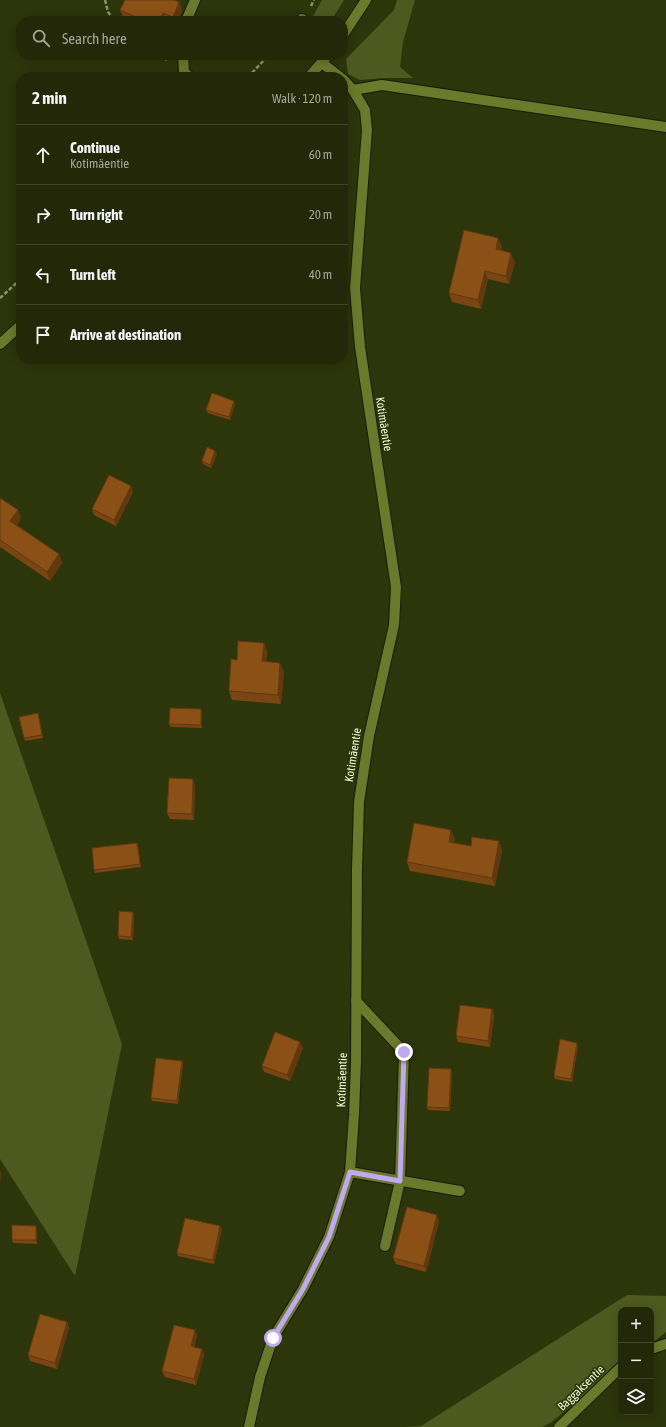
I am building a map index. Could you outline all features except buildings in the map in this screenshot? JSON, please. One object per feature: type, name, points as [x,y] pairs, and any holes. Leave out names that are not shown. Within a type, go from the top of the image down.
[{"type":"street","points":[[188,16],[195,0]]},
{"type":"street","points":[[348,27],[366,0]]},
{"type":"street","points":[[183,60],[184,72]]},
{"type":"street","points":[[313,72],[324,60]]},
{"type":"street","points":[[326,60],[336,72]]},
{"type":"street","name":"Kotimäentie","points":[[249,1427],[260,1376],[273,1338],[303,1289],[329,1237],[350,1172],[355,1100],[359,802],[369,736],[394,625],[396,587],[360,347],[355,288],[368,130],[365,110],[348,84]]},
{"type":"street","points":[[353,90],[382,84],[666,127]]},
{"type":"street","points":[[0,344],[16,330]]},
{"type":"street","points":[[356,1001],[404,1052],[400,1181],[385,1246]]},
{"type":"street","points":[[350,1172],[460,1191]]},
{"type":"street","points":[[654,1348],[666,1344]]},
{"type":"street","name":"Baggaksentie","points":[[559,1427],[618,1370]]},
{"type":"path","points":[[105,0],[111,16]]},
{"type":"path","points":[[253,72],[264,60]]},
{"type":"path","points":[[0,298],[16,284]]},
{"type":"green space","points":[[322,0],[344,0],[334,16],[313,16]]},
{"type":"green space","points":[[397,0],[415,0],[403,42],[400,67],[413,78],[360,80],[348,74],[346,60],[348,60],[348,57],[394,10]]},
{"type":"green space","points":[[0,693],[122,1044],[75,1276],[0,1159]]},
{"type":"green space","points":[[627,1295],[666,1296],[666,1332],[654,1342],[654,1307],[618,1307],[618,1369],[550,1423],[542,1427],[404,1427],[421,1426]]},
{"type":"route","points":[[273,1338],[303,1289],[329,1237],[350,1172],[400,1181],[404,1052]]}]
